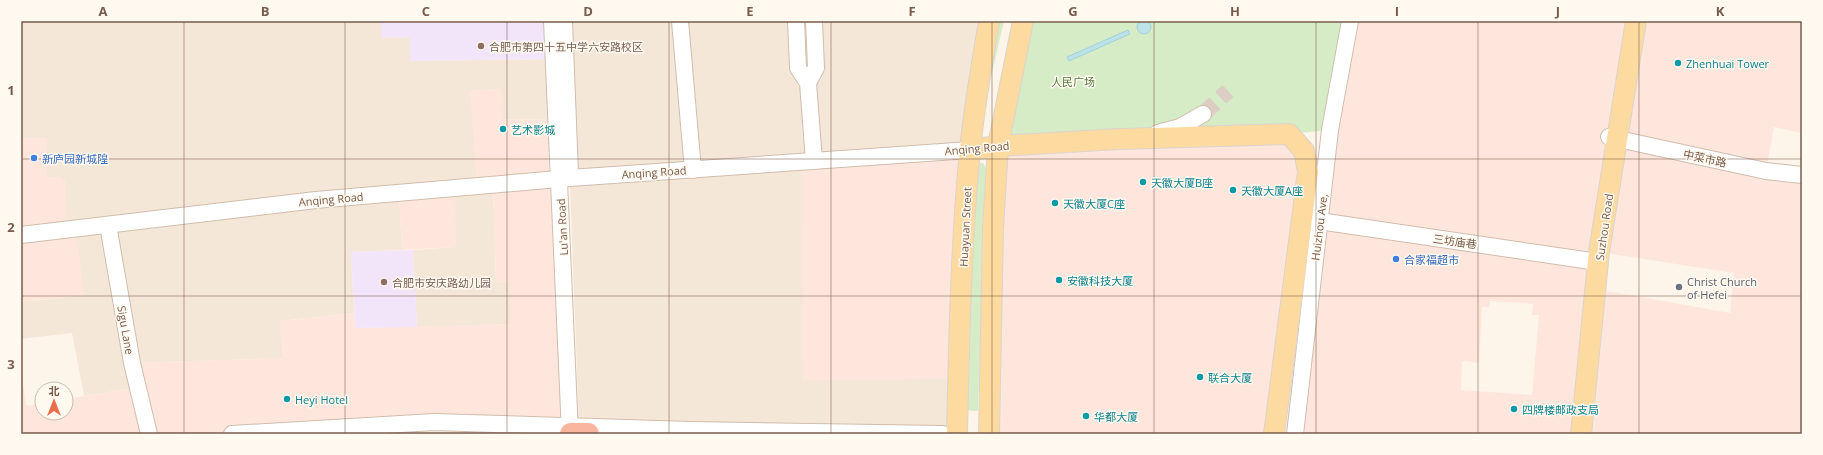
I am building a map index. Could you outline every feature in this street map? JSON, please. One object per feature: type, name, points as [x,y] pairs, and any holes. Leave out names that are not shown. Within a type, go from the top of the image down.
[{"type":"main road","name":"Huayuan Street","points":[[957,434],[964,247],[970,150],[978,86],[989,21]]},
{"type":"main road","points":[[998,146],[991,129],[992,118],[1014,21]]},
{"type":"main road","points":[[989,434],[993,234],[998,146],[1023,21]]},
{"type":"main road","name":"Suzhou Road","points":[[1581,434],[1599,252],[1628,21]]},
{"type":"main road","name":"Suzhou Road","points":[[1573,434],[1591,261],[1636,21]]},
{"type":"main road","name":"Anqing Road","points":[[970,150],[998,146],[1138,139],[1289,134]]},
{"type":"main road","name":"Huizhou Ave,","points":[[1274,434],[1308,172],[1304,151],[1289,134]]},
{"type":"street","name":"Lu'an Road","points":[[552,21],[565,179]]},
{"type":"street","name":"Lu'an Road","points":[[564,21],[565,179],[576,431]]},
{"type":"street","points":[[680,21],[693,170]]},
{"type":"street","points":[[796,21],[798,68],[808,82],[814,161]]},
{"type":"street","points":[[808,82],[816,68],[814,21]]},
{"type":"street","name":"Huizhou Ave,","points":[[1294,434],[1330,130],[1350,21]]},
{"type":"street","points":[[1138,139],[1180,127],[1204,114]]},
{"type":"street","name":"中菜市路","points":[[1614,138],[1766,171],[1802,175]]},
{"type":"street","name":"Anqing Road","points":[[21,235],[316,200],[565,179],[970,150]]},
{"type":"street","name":"三坊庙巷","points":[[1319,221],[1591,261]]},
{"type":"street","name":"Sigu Lane","points":[[108,225],[132,363],[149,434]]},
{"type":"street","points":[[232,434],[434,422],[576,431],[698,430],[943,434]]},
{"type":"shaded area","points":[[21,21],[381,21],[381,38],[410,37],[410,61],[553,59],[557,120],[502,119],[500,89],[470,91],[493,185],[496,282],[510,282],[510,324],[417,327],[413,250],[456,247],[399,193],[402,250],[351,252],[354,313],[280,321],[283,358],[132,363],[138,387],[84,396],[72,333],[21,339],[21,302],[84,295],[67,230],[64,180],[62,180],[62,177],[47,177],[47,138],[21,139]]},
{"type":"shaded area","name":"合肥市第四十五中学六安路校区","points":[[381,21],[552,21],[553,59],[410,61],[410,37],[381,38]]},
{"type":"shaded area","points":[[564,21],[989,21],[958,379],[957,434],[579,426]]},
{"type":"shaded area","points":[[1350,21],[1628,21],[1573,434],[1295,434]],"holes":[[[1490,301],[1533,304],[1532,315],[1539,315],[1532,395],[1461,390],[1462,361],[1479,363],[1482,307],[1489,307]]]},
{"type":"shaded area","points":[[1636,21],[1802,21],[1802,133],[1774,127],[1766,171],[1802,175],[1802,434],[1581,434],[1596,289],[1730,313],[1734,273],[1599,252]]},
{"type":"shaded area","points":[[500,89],[503,119],[557,120],[570,426],[232,434],[21,434],[21,369],[26,406],[34,404],[34,421],[74,421],[74,398],[138,387],[132,363],[283,358],[280,321],[354,313],[355,328],[510,324],[510,283],[496,283],[493,185],[477,186],[470,91]]},
{"type":"shaded area","points":[[1289,134],[1304,151],[1274,434],[989,434],[998,146]]},
{"type":"shaded area","points":[[47,138],[47,177],[62,177],[62,180],[65,180],[67,229],[76,229],[84,295],[21,302],[21,139]]},
{"type":"shaded area","points":[[970,150],[958,379],[803,380],[802,162]]},
{"type":"shaded area","points":[[455,188],[456,247],[402,250],[399,193]]},
{"type":"shaded area","name":"合肥市安庆路幼儿园","points":[[413,250],[417,327],[355,328],[351,252]]},
{"type":"green space","points":[[992,21],[1004,21],[983,111]]},
{"type":"green space","name":"人民广场","points":[[1350,21],[1330,130],[1289,134],[998,146],[1023,22]]},
{"type":"green space","points":[[977,163],[983,163],[986,169],[978,411],[961,410]]},
{"type":"water","points":[[1141,20],[1147,20],[1151,24],[1151,30],[1147,34],[1141,34],[1137,30],[1137,24]]},
{"type":"water","points":[[1128,30],[1130,34],[1069,61],[1067,57]]},
{"type":"tunnel","points":[[1203,114],[1228,91]]},
{"type":"place","name":"合肥市第四十五中学六安路校区","points":[[481,46]]},
{"type":"place","name":"Zhenhuai Tower","points":[[1678,63]]},
{"type":"place","name":"艺术影城","points":[[503,129]]},
{"type":"place","name":"新庐园新城隍","points":[[34,158]]},
{"type":"place","name":"天徽大厦B座","points":[[1143,182]]},
{"type":"place","name":"天徽大厦A座","points":[[1233,190]]},
{"type":"place","name":"天徽大厦C座","points":[[1055,203]]},
{"type":"place","name":"合家福超市","points":[[1396,259]]},
{"type":"place","name":"安徽科技大厦","points":[[1059,280]]},
{"type":"place","name":"合肥市安庆路幼儿园","points":[[384,282]]},
{"type":"place","name":"Christ Church of Hefei","points":[[1679,287]]},
{"type":"place","name":"联合大厦","points":[[1200,377]]},
{"type":"place","name":"Heyi Hotel","points":[[287,399]]},
{"type":"place","name":"四牌楼邮政支局","points":[[1514,409]]},
{"type":"place","name":"华都大厦","points":[[1086,416]]}]
